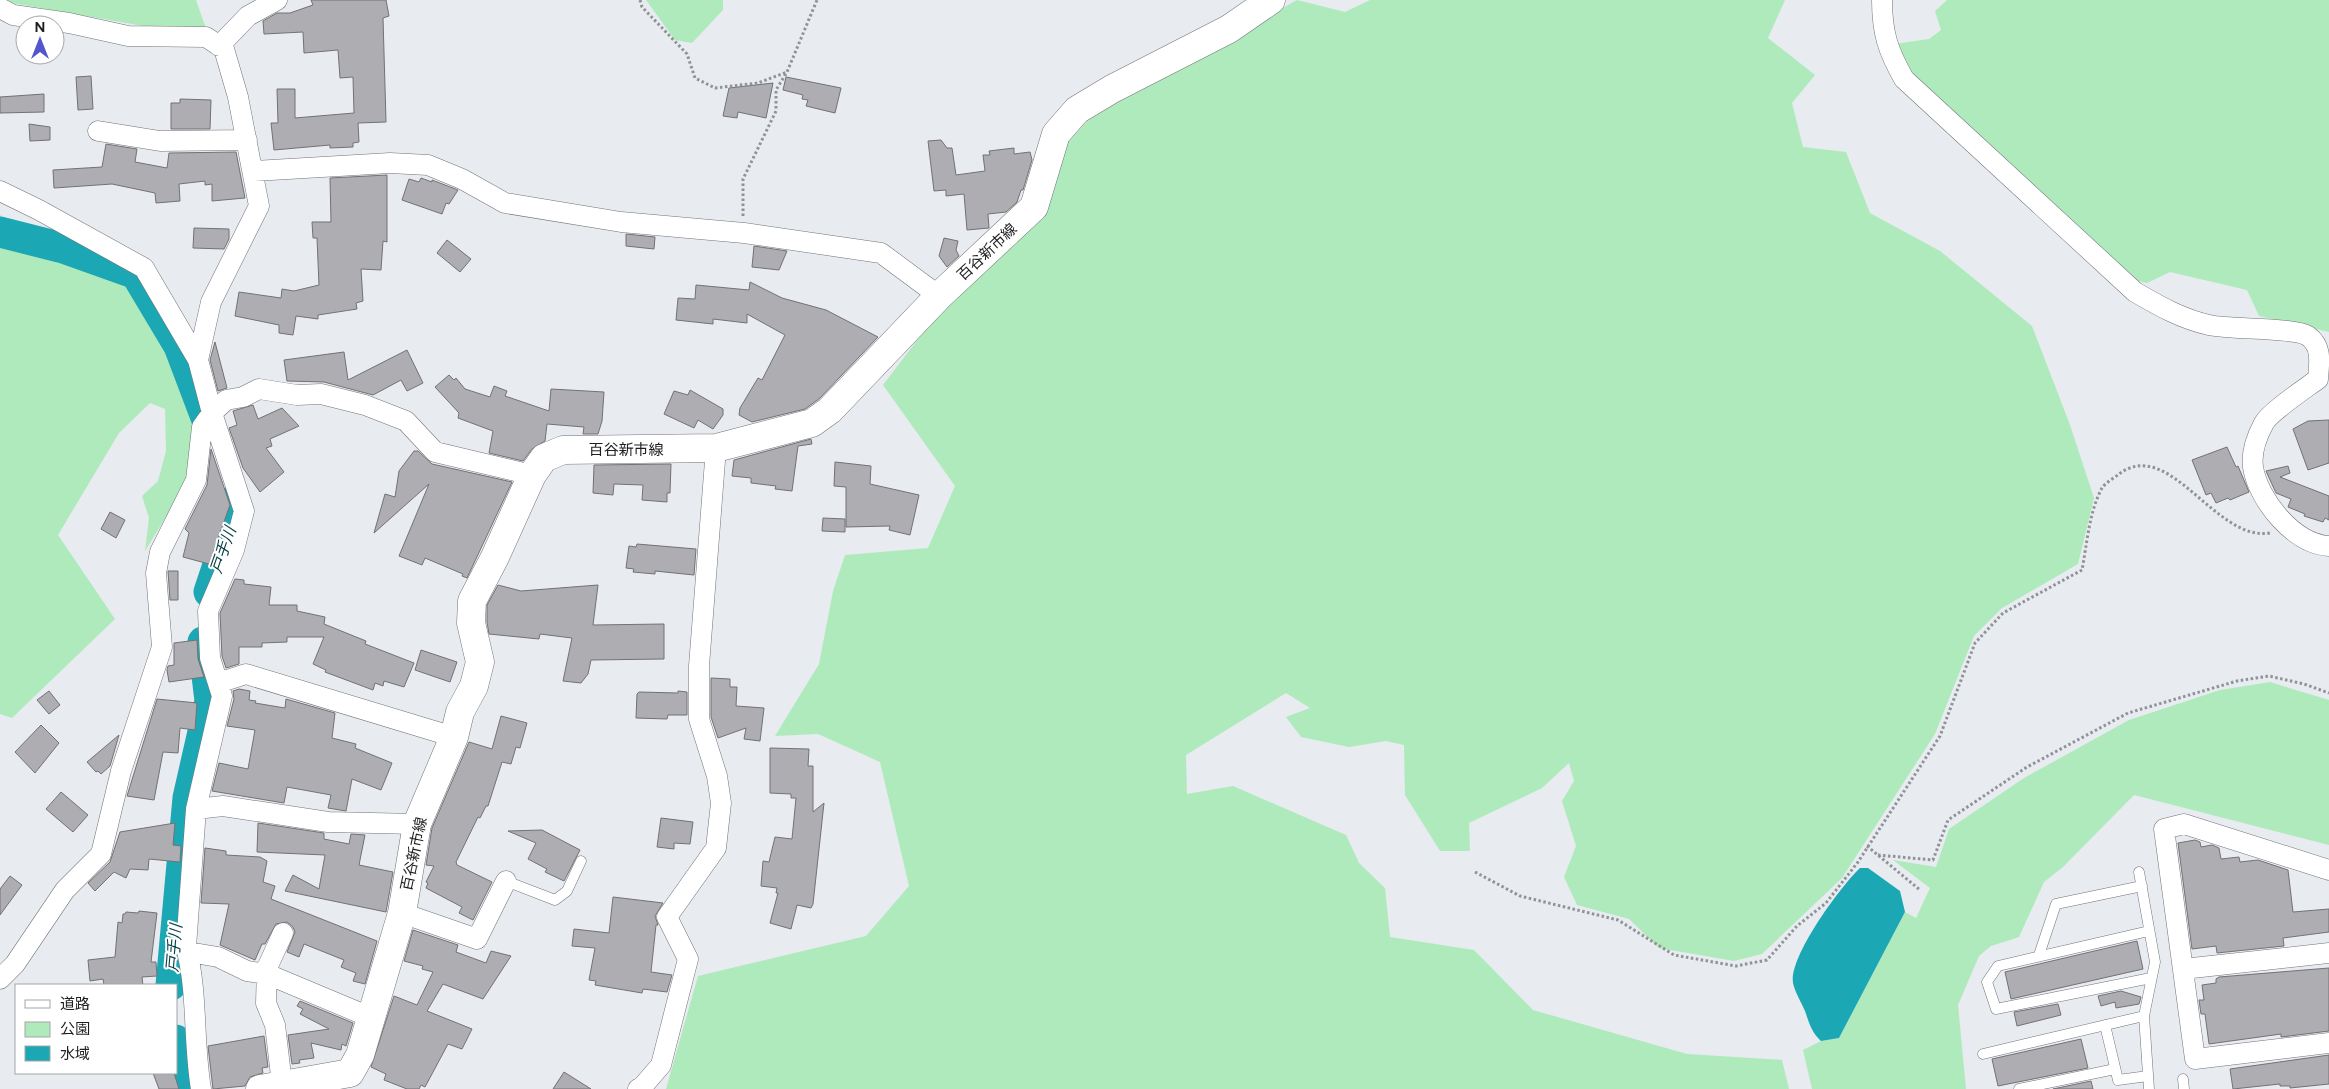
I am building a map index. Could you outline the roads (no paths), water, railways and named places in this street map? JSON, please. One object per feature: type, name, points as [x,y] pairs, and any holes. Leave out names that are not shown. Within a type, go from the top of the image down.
[{"type":"main road","name":"百谷新市線","points":[[271,1087],[350,1073],[360,1055],[402,913],[417,824],[454,737],[460,712],[474,686],[480,662],[471,622],[472,602],[495,557],[532,475],[544,458],[563,450],[716,448],[812,423],[830,410],[939,296],[1034,207],[1056,134],[1077,110],[1112,89],[1230,30],[1271,0]]},
{"type":"street","points":[[219,46],[248,16],[277,0]]},
{"type":"street","points":[[1882,0],[1882,24],[1889,53],[1904,79],[2136,292],[2168,311],[2210,325],[2307,335],[2317,346],[2320,359],[2318,379],[2265,421],[2254,445],[2253,467],[2262,492],[2276,515],[2293,532],[2322,545],[2329,546]]},
{"type":"street","points":[[0,8],[13,15],[69,23],[128,36],[206,37],[224,49],[238,97],[254,171],[259,206],[211,302],[198,360],[207,420],[244,511],[234,550],[208,611],[210,658],[222,696],[196,809],[186,947],[192,968],[200,1089]]},
{"type":"street","points":[[98,131],[160,141],[247,140]]},
{"type":"street","points":[[254,171],[390,163],[428,165],[462,179],[505,203],[621,222],[744,233],[881,253],[939,296]]},
{"type":"street","points":[[0,191],[39,210],[144,268],[198,360]]},
{"type":"street","points":[[0,979],[16,964],[65,890],[101,854],[121,771],[162,647],[156,574],[160,552],[196,480],[207,420],[226,400],[243,397],[259,389],[297,395],[321,394],[365,405],[406,421],[435,452],[532,475]]},
{"type":"street","points":[[638,1089],[642,1087],[661,1065],[688,960],[667,917],[716,848],[721,803],[717,776],[699,719],[699,666],[716,448]]},
{"type":"street","points":[[218,683],[246,674],[454,737]]},
{"type":"street","points":[[196,809],[223,806],[328,822],[417,824]]},
{"type":"street","points":[[2329,870],[2184,824],[2164,829],[2195,1059],[2329,1043]]},
{"type":"street","points":[[402,913],[477,939],[506,881]]},
{"type":"street","points":[[271,1087],[275,1025],[266,1003],[266,974],[283,934]]},
{"type":"street","points":[[188,952],[218,956],[247,972],[266,974],[372,1018]]},
{"type":"street","points":[[2183,969],[2329,954]]},
{"type":"lane","points":[[506,881],[556,900],[566,891],[581,861]]},
{"type":"lane","points":[[2139,872],[2155,962],[2144,1016],[2149,1089]]},
{"type":"lane","points":[[2039,955],[2056,904],[2142,886]]},
{"type":"lane","points":[[2149,931],[1998,966],[1987,982],[1996,1008],[2151,978]]},
{"type":"lane","points":[[1983,1054],[2144,1016]]},
{"type":"lane","points":[[2106,1025],[2118,1080],[2148,1076]]},
{"type":"lane","points":[[2019,1089],[2115,1069]]},
{"type":"water","points":[[1860,868],[1868,868],[1900,891],[1905,912],[1839,1038],[1821,1041],[1811,1028],[1795,990],[1793,983],[1794,971],[1807,939],[1829,905]]},
{"type":"waterway","name":"戸手川","points":[[0,232],[63,248],[136,274],[179,346],[210,428]]},
{"type":"waterway","name":"戸手川","points":[[209,592],[236,511],[234,501]]},
{"type":"waterway","name":"戸手川","points":[[171,984],[188,798],[210,701],[203,642]]},
{"type":"waterway","name":"戸手川","points":[[178,1046],[189,1079],[190,1089]]}]
